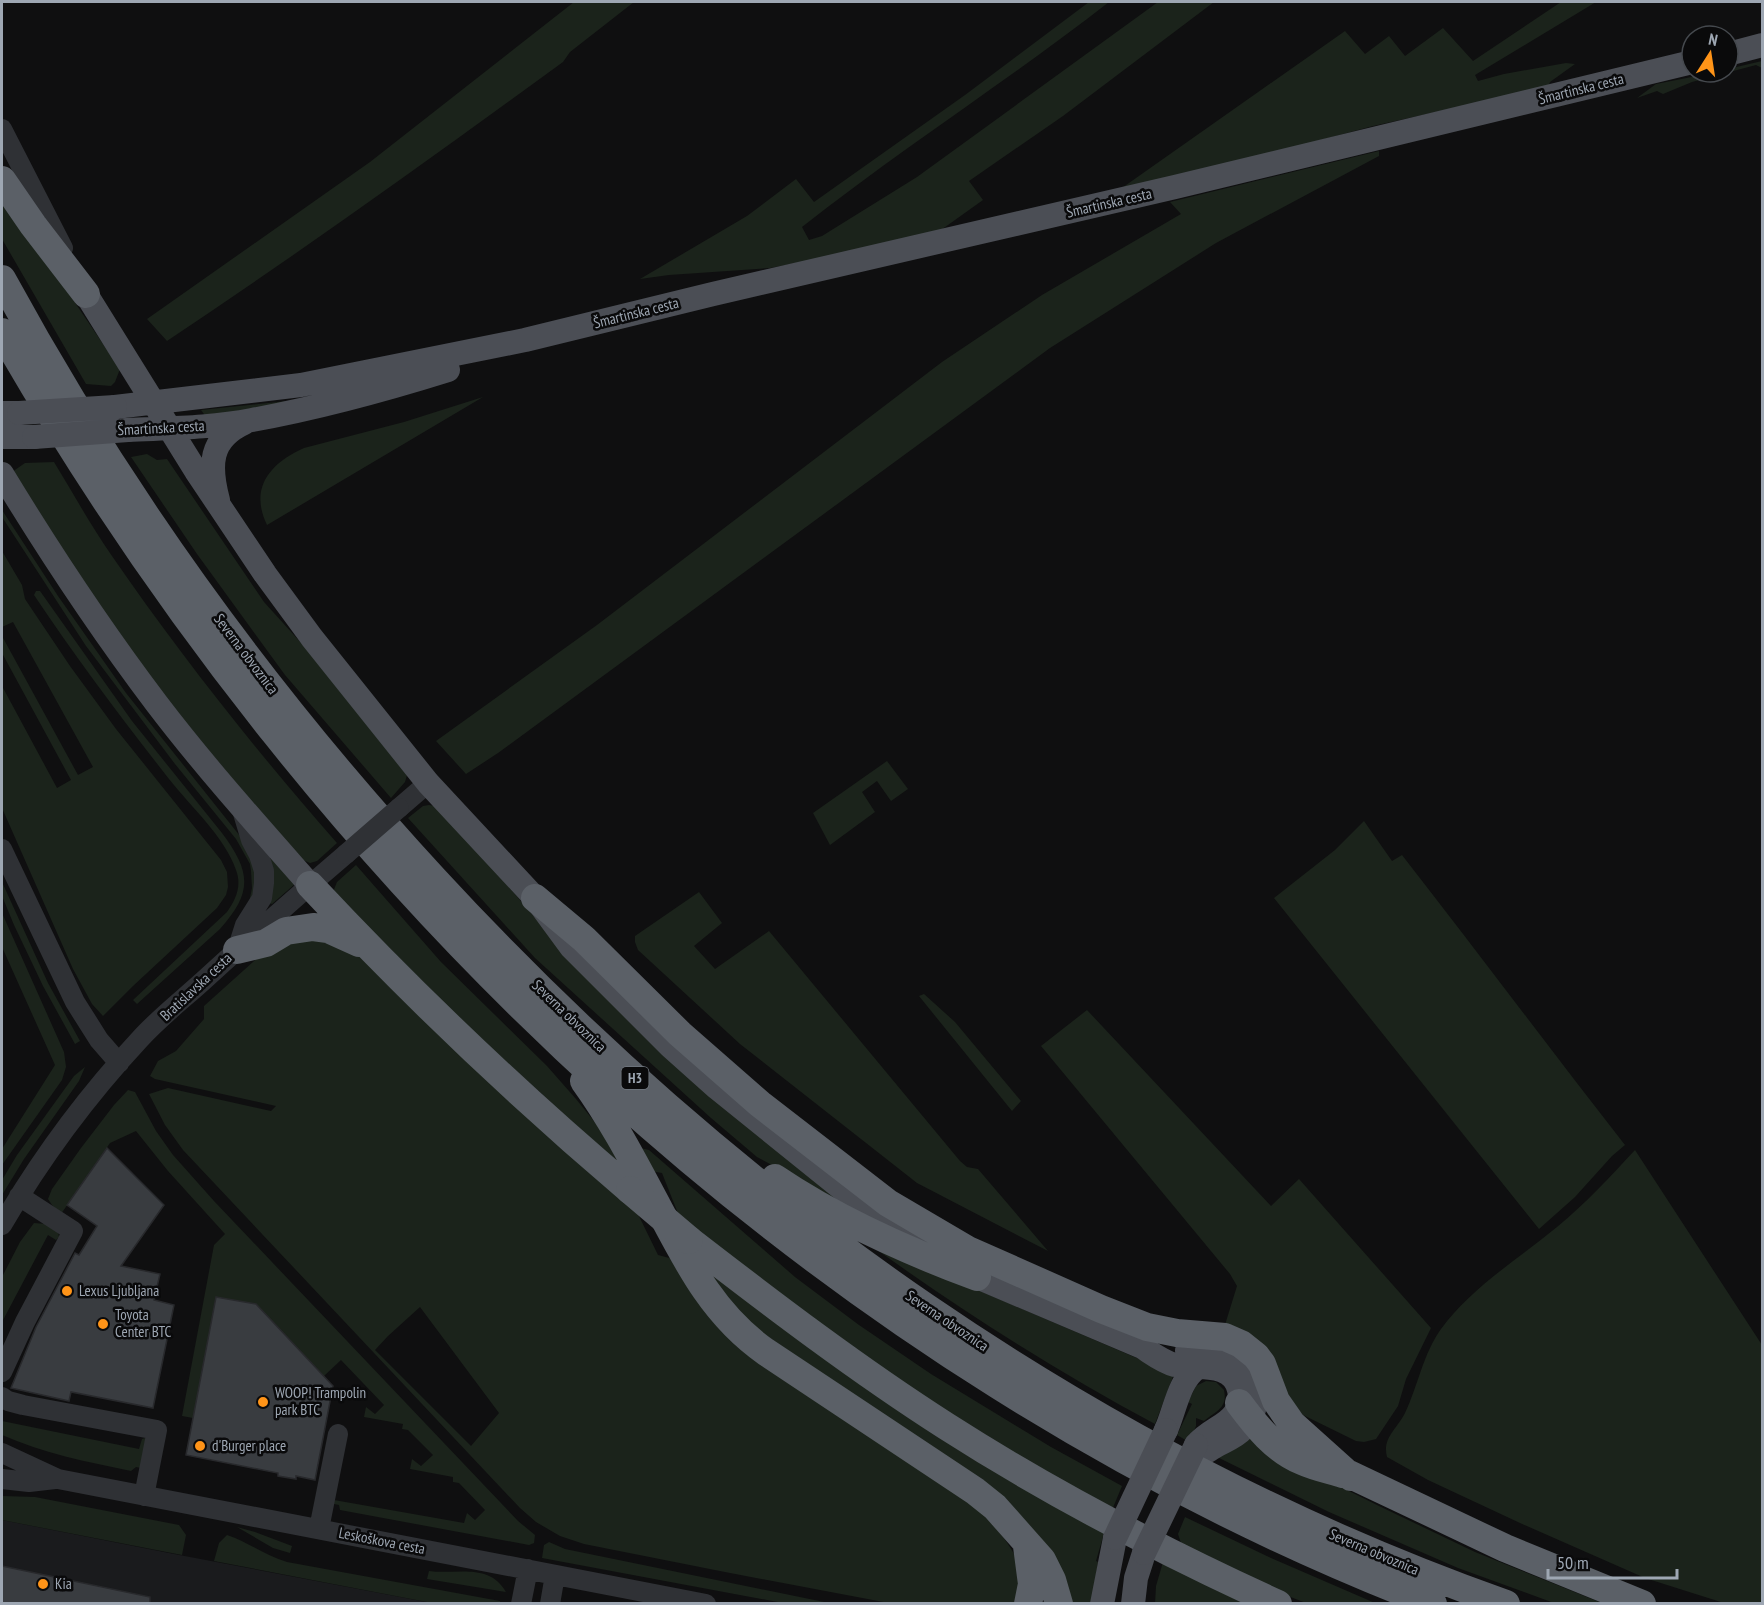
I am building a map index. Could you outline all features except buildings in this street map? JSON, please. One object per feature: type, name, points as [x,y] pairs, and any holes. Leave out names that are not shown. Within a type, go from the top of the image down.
[{"type":"highway","points":[[2,180],[86,294]]},
{"type":"highway","name":"Severna obvoznica","points":[[2,279],[53,370],[141,508],[219,620],[303,728],[394,836],[465,912],[572,1020],[658,1099],[764,1188],[870,1269],[949,1324],[1056,1391],[1166,1453],[1270,1505],[1394,1561],[1506,1604]]},
{"type":"highway","name":"Severna obvoznica","points":[[2,332],[84,469],[182,613],[244,695],[331,802],[461,945],[552,1036],[680,1151],[760,1218],[832,1273],[981,1376],[1092,1442],[1205,1502],[1308,1551],[1432,1604]]},
{"type":"highway","points":[[310,885],[370,949],[514,1088],[689,1240],[817,1338],[946,1426],[1073,1502],[1174,1556],[1278,1604]]},
{"type":"highway","points":[[536,898],[584,939],[680,1034],[752,1096],[888,1203],[968,1250],[1128,1320],[1161,1330],[1217,1336],[1241,1344],[1262,1364],[1276,1401],[1292,1424],[1351,1477]]},
{"type":"highway","points":[[237,950],[266,943],[286,931],[313,927],[339,933],[370,949]]},
{"type":"highway","points":[[552,1036],[602,1106],[690,1268],[724,1316],[745,1336],[780,1362],[975,1491],[995,1507],[1042,1560],[1052,1580],[1059,1604]]},
{"type":"highway","points":[[658,1099],[781,1182],[851,1222],[919,1256],[977,1277]]},
{"type":"highway","points":[[1249,1406],[1274,1443],[1301,1461],[1351,1477],[1505,1548],[1642,1604]]},
{"type":"highway","points":[[1027,1544],[1032,1584],[1028,1604]]},
{"type":"main road","points":[[1740,51],[1762,45]]},
{"type":"main road","name":"Šmartinska cesta","points":[[10,413],[115,407],[302,385],[525,340],[1680,65]]},
{"type":"main road","points":[[86,294],[220,508],[312,639],[428,783],[536,898],[571,947],[670,1046],[778,1140],[862,1205],[977,1277],[1142,1347],[1167,1362],[1197,1368],[1214,1367],[1230,1374],[1249,1406]]},
{"type":"main road","name":"Šmartinska cesta","points":[[2,437],[170,428],[251,420],[376,392],[461,366],[525,340]]},
{"type":"main road","points":[[220,508],[214,483],[213,464],[218,445],[229,432],[251,420]]},
{"type":"main road","points":[[2,474],[112,643],[164,713],[241,808],[310,885]]},
{"type":"main road","points":[[2,494],[25,511]]},
{"type":"main road","points":[[1133,1604],[1136,1578],[1174,1502],[1198,1464],[1202,1448],[1235,1436],[1249,1406],[1252,1377],[1246,1368],[1231,1355],[1211,1350],[1192,1352],[1142,1347]]},
{"type":"main road","points":[[1102,1604],[1115,1538],[1166,1430],[1182,1385],[1186,1377],[1197,1368]]},
{"type":"main road","points":[[1146,1604],[1148,1555]]},
{"type":"street","points":[[2,129],[86,294]]},
{"type":"street","name":"Bratislavska cesta","points":[[2,1225],[66,1128],[142,1037],[310,885],[428,783]]},
{"type":"street","points":[[237,950],[245,926],[262,898],[264,883],[264,872],[259,855],[251,840],[241,808]]},
{"type":"street","points":[[2,849],[75,1002],[99,1040],[118,1063]]},
{"type":"street","points":[[2,1372],[25,1322],[73,1231],[19,1196]]},
{"type":"street","points":[[2,1397],[8,1401],[157,1431],[144,1496]]},
{"type":"street","points":[[319,1529],[338,1434]]},
{"type":"street","name":"Leskoškova cesta","points":[[2,1453],[58,1479],[706,1604]]},
{"type":"street","name":"Leskoškova cesta","points":[[2,1464],[12,1468],[40,1471]]},
{"type":"street","name":"Leskoškova cesta","points":[[2,1479],[29,1482],[58,1479]]},
{"type":"street","points":[[521,1604],[528,1569]]},
{"type":"street","points":[[550,1604],[555,1575]]},
{"type":"shaded area","points":[[574,2],[634,2],[570,52],[563,62],[514,98],[167,341],[147,319],[370,162]]},
{"type":"shaded area","points":[[1089,2],[1109,2],[878,169],[802,227],[809,240],[822,236],[917,177],[1158,2],[1214,2],[1063,116],[969,181],[983,200],[941,230],[770,268],[640,279],[747,216],[796,179],[814,202],[965,95]]},
{"type":"shaded area","points":[[1561,2],[1596,2],[1475,75],[1478,81],[1566,63],[1575,64],[1550,82],[1548,87],[1373,126],[1262,156],[1119,190],[1345,31],[1365,54],[1389,36],[1405,56],[1443,28],[1473,61]]},
{"type":"shaded area","points":[[1762,61],[1762,68],[1756,65],[1740,69],[1740,66]]},
{"type":"shaded area","points":[[1680,79],[1680,84],[1687,84],[1663,94],[1657,91],[1637,98],[1656,84]]},
{"type":"shaded area","points":[[1379,151],[1379,156],[1216,243],[1050,348],[498,753],[466,774],[436,741],[597,625],[942,362],[1042,295],[1181,214],[1170,202]]},
{"type":"shaded area","points":[[2,195],[120,369],[111,386],[86,384],[2,239]]},
{"type":"shaded area","points":[[483,397],[267,525],[260,499],[262,488],[273,469],[292,454],[304,448],[404,422]]},
{"type":"shaded area","points":[[306,399],[209,421],[201,410]]},
{"type":"shaded area","points":[[147,454],[157,460],[167,459],[264,602],[312,655],[407,775],[405,782],[391,798],[285,675],[197,554],[131,457]]},
{"type":"shaded area","points":[[54,462],[104,545],[192,667],[337,843],[317,861],[310,863],[298,858],[168,701],[96,607],[12,472],[25,463]]},
{"type":"shaded area","points":[[2,510],[58,596],[126,693],[240,836],[256,866],[256,889],[249,903],[252,888],[250,864],[236,839],[175,764],[86,646],[2,517]]},
{"type":"shaded area","points":[[2,551],[22,585],[25,599],[70,666],[116,729],[221,860],[227,872],[226,895],[217,908],[103,1016],[92,1004],[73,969],[2,808],[2,686],[57,788],[71,780],[2,653],[2,636],[78,775],[93,767],[13,622],[2,627]]},
{"type":"shaded area","points":[[36,591],[40,591],[132,721],[222,833],[239,859],[243,871],[243,893],[231,916],[220,929],[137,1004],[133,1000],[227,912],[237,892],[238,876],[231,858],[216,834],[169,779],[100,688],[34,595]]},
{"type":"shaded area","points":[[887,761],[908,789],[891,801],[877,781],[862,792],[875,812],[830,845],[813,813]]},
{"type":"shaded area","points":[[423,806],[435,806],[456,825],[549,934],[847,1205],[757,1157],[535,958],[408,818]]},
{"type":"shaded area","points":[[1364,821],[1392,861],[1402,855],[1625,1145],[1575,1197],[1539,1229],[1274,898],[1335,850]]},
{"type":"shaded area","points":[[271,858],[295,884],[272,904],[269,903]]},
{"type":"shaded area","points":[[356,865],[441,962],[547,1066],[602,1131],[620,1165],[468,1027],[333,892],[337,882]]},
{"type":"shaded area","points":[[2,882],[48,983],[80,1041],[75,1044],[43,986],[14,925],[2,896]]},
{"type":"shaded area","points":[[699,892],[722,923],[694,946],[715,969],[769,931],[960,1161],[967,1167],[978,1169],[1048,1251],[917,1183],[740,1044],[638,950],[635,936]]},
{"type":"shaded area","points":[[2,913],[64,1052],[66,1067],[62,1080],[2,1165],[2,1149],[55,1065],[2,947]]},
{"type":"shaded area","points":[[313,936],[360,955],[636,1210],[658,1255],[673,1259],[984,1515],[1010,1547],[1019,1566],[1021,1585],[1015,1603],[894,1604],[584,1544],[560,1536],[536,1522],[520,1508],[183,1150],[165,1125],[149,1094],[168,1088],[271,1111],[276,1106],[150,1076],[158,1061],[176,1051],[204,1019],[204,1006],[264,952]],"holes":[[[420,1307],[499,1413],[471,1446],[375,1350]]]},
{"type":"shaded area","points":[[924,994],[955,1022],[1021,1101],[1012,1111],[919,996]]},
{"type":"shaded area","points":[[1087,1010],[1271,1206],[1299,1179],[1431,1328],[1406,1379],[1398,1406],[1376,1439],[1356,1441],[1303,1415],[1224,1328],[1237,1286],[1230,1274],[1041,1046]]},
{"type":"shaded area","points":[[85,1067],[79,1081],[24,1159],[2,1195],[2,1180],[17,1155],[74,1076]]},
{"type":"shaded area","points":[[128,1090],[135,1092],[156,1131],[173,1155],[214,1201],[518,1521],[535,1535],[534,1543],[529,1545],[340,1510],[339,1505],[334,1504],[334,1500],[464,1523],[467,1513],[475,1520],[485,1510],[459,1483],[453,1482],[453,1477],[410,1469],[412,1459],[421,1466],[433,1455],[408,1430],[402,1429],[403,1424],[364,1417],[366,1407],[375,1414],[384,1405],[341,1360],[324,1376],[255,1304],[216,1297],[193,1418],[182,1416],[214,1245],[225,1234],[168,1171],[136,1131],[110,1143],[61,1214],[48,1199],[52,1189],[81,1148]]},
{"type":"shaded area","points":[[640,1148],[649,1150],[795,1277],[859,1325],[931,1374],[1051,1447],[1122,1486],[1112,1510],[1032,1466],[871,1363],[679,1216],[662,1173],[650,1171]]},
{"type":"shaded area","points":[[1635,1150],[1762,1345],[1762,1603],[1724,1603],[1645,1578],[1428,1480],[1387,1457],[1388,1439],[1410,1403],[1425,1359],[1435,1339],[1453,1314],[1481,1287],[1577,1209]]},
{"type":"shaded area","points":[[34,1223],[46,1224],[58,1231],[59,1237],[56,1240],[48,1235],[2,1322],[2,1277],[20,1242]]},
{"type":"shaded area","points":[[866,1242],[1174,1374],[1155,1424],[1008,1338]]},
{"type":"shaded area","points":[[699,1264],[1104,1533],[1096,1561],[1098,1562],[1092,1603],[1070,1603],[1037,1534],[1005,1498],[751,1325]]},
{"type":"shaded area","points":[[1206,1381],[1216,1382],[1224,1390],[1223,1405],[1204,1421],[1196,1418],[1196,1426],[1189,1442],[1177,1435],[1192,1404],[1188,1402],[1196,1386]]},
{"type":"shaded area","points":[[2,1421],[139,1449],[142,1439],[145,1438],[141,1468],[136,1467],[131,1471],[33,1447],[2,1435]]},
{"type":"shaded area","points":[[1250,1433],[1299,1466],[1379,1506],[1475,1552],[1602,1603],[1554,1603],[1458,1568],[1329,1512],[1215,1456]]},
{"type":"shaded area","points":[[2,1496],[35,1497],[179,1525],[186,1535],[182,1555],[2,1520]]},
{"type":"shaded area","points":[[1185,1517],[1271,1558],[1375,1603],[1306,1603],[1288,1596],[1181,1543],[1178,1534]]},
{"type":"shaded area","points":[[2,1520],[174,1554],[432,1603],[2,1603]]},
{"type":"shaded area","points":[[237,1527],[292,1546],[290,1553],[273,1548]]},
{"type":"shaded area","points":[[227,1535],[287,1562],[500,1601],[500,1603],[432,1603],[214,1561],[219,1543]]},
{"type":"shaded area","points":[[549,1542],[565,1549],[829,1603],[783,1603],[542,1558],[544,1545]]},
{"type":"shaded area","points":[[1163,1562],[1245,1604],[1155,1604],[1156,1586]]},
{"type":"shaded area","points":[[429,1571],[481,1573],[499,1583],[506,1592],[427,1579]]},
{"type":"place","name":"Lexus Ljubljana","points":[[67,1291]]},
{"type":"place","name":"Toyota Center BTC","points":[[103,1324]]},
{"type":"place","name":"WOOP! Trampolin park BTC","points":[[263,1402]]},
{"type":"place","name":"d'Burger place","points":[[200,1446]]},
{"type":"place","name":"Kia","points":[[43,1584]]}]
